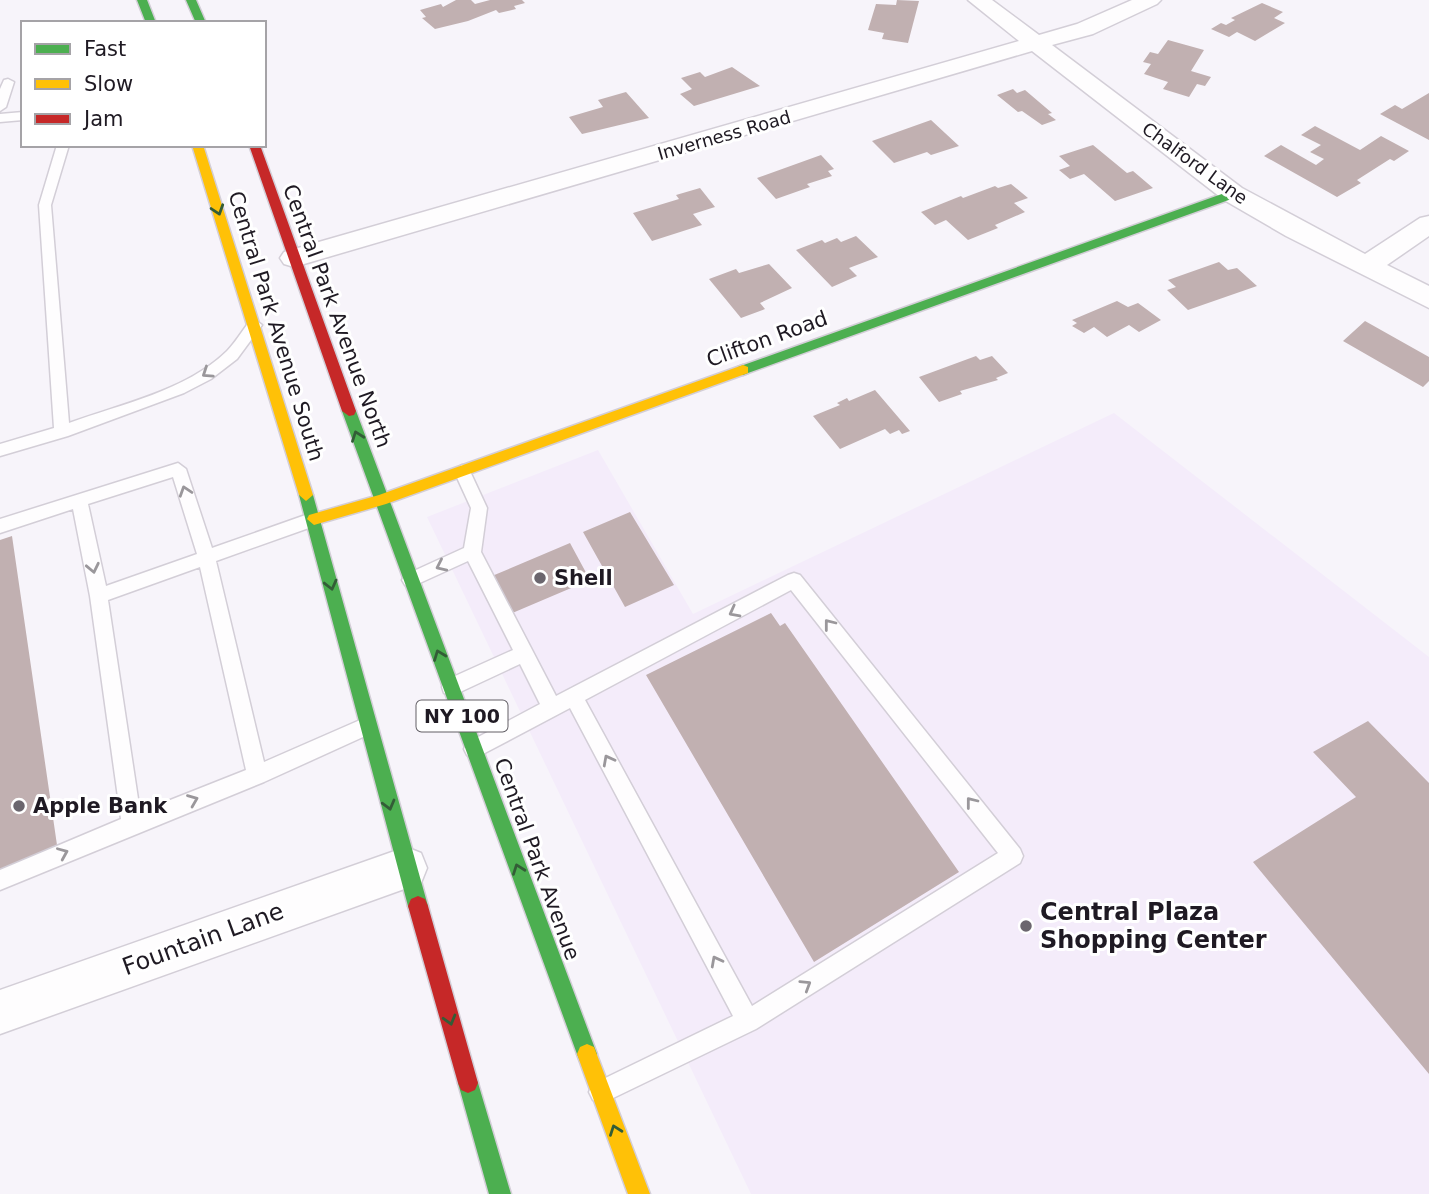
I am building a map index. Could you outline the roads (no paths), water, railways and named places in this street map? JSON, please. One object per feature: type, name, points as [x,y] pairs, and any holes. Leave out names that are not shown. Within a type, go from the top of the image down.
[{"type":"main road","points":[[142,0],[150,21]]},
{"type":"main road","points":[[191,0],[200,21]]},
{"type":"main road","name":"Central Park Avenue South","points":[[198,147],[314,519]]},
{"type":"main road","name":"Central Park Avenue North","points":[[255,147],[381,500]]},
{"type":"main road","name":"Clifton Road","points":[[314,519],[381,500],[1233,194]]},
{"type":"main road","name":"Central Park Avenue","points":[[381,500],[639,1194]]},
{"type":"main road","points":[[314,519],[406,868],[500,1194]]},
{"type":"street","name":"Chalford Lane","points":[[979,0],[1233,194],[1295,230],[1429,298]]},
{"type":"street","name":"Inverness Road","points":[[294,258],[1085,29],[1150,0]]},
{"type":"street","points":[[1366,266],[1429,224]]},
{"type":"street","name":"Fountain Lane","points":[[0,1012],[301,903],[406,868]]},
{"type":"lane","points":[[0,107],[4,82],[21,76]]},
{"type":"lane","points":[[0,118],[21,116]]},
{"type":"lane","points":[[62,147],[45,205],[62,432]]},
{"type":"lane","points":[[0,450],[62,432],[179,389],[206,375],[232,355],[255,325]]},
{"type":"lane","points":[[0,526],[178,469],[206,556],[257,775]]},
{"type":"lane","points":[[462,471],[479,508],[472,552],[552,708]]},
{"type":"lane","points":[[79,501],[99,596],[132,825],[136,823]]},
{"type":"lane","points":[[99,596],[314,519]]},
{"type":"lane","points":[[411,580],[472,552]]},
{"type":"lane","points":[[474,749],[794,580],[1013,856],[748,1021],[601,1092]]},
{"type":"lane","points":[[451,687],[522,654]]},
{"type":"lane","points":[[573,696],[748,1021]]},
{"type":"lane","points":[[0,880],[257,775],[367,726]]},
{"type":"place","name":"Shell","points":[[540,578]]},
{"type":"place","name":"Apple Bank","points":[[19,806]]},
{"type":"place","name":"Central Plaza Shopping Center","points":[[1026,926]]}]
